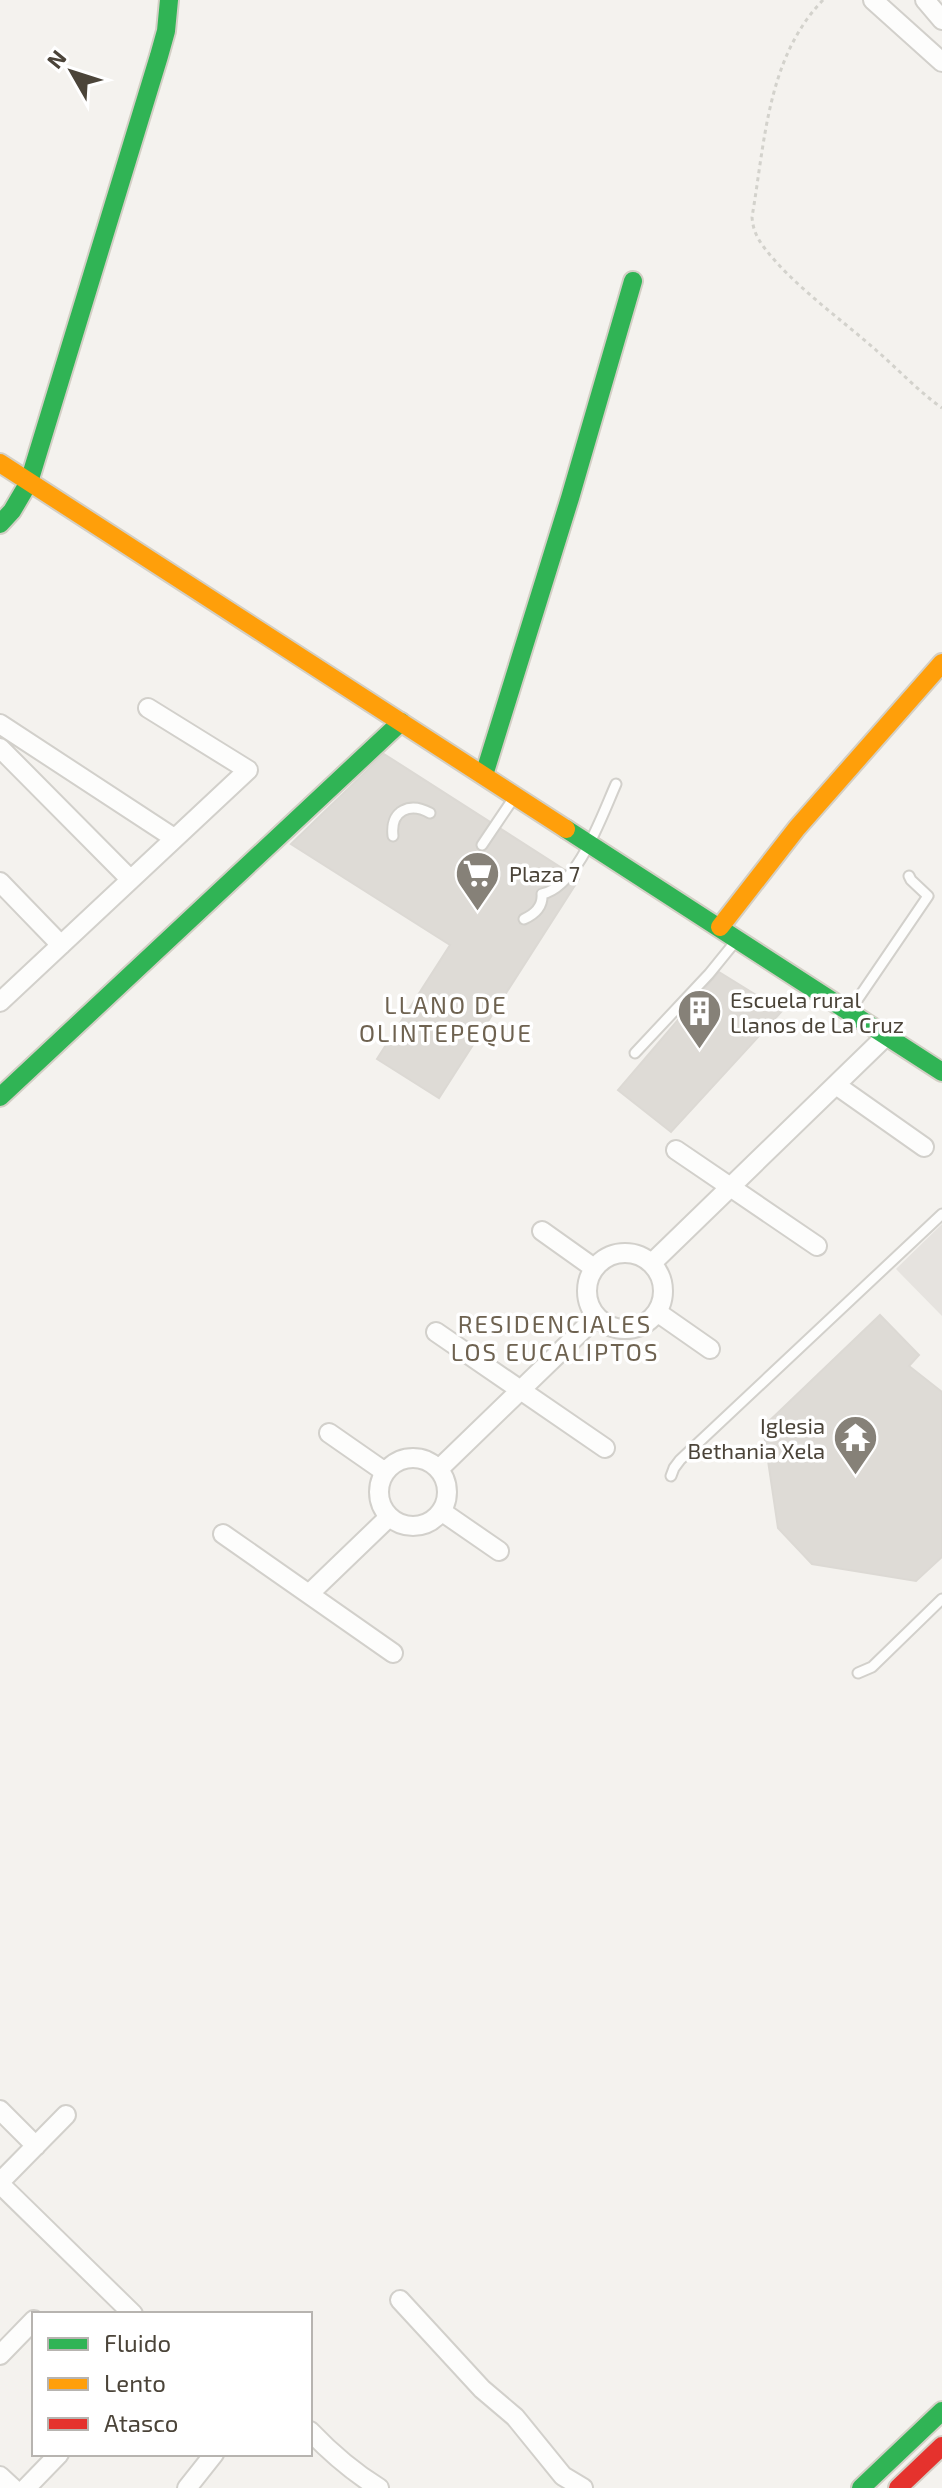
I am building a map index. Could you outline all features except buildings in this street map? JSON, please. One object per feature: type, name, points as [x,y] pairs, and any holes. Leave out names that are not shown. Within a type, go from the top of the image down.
[{"type":"main road","points":[[0,524],[12,511],[29,482],[159,56],[166,31],[169,0]]},
{"type":"main road","points":[[484,775],[633,281]]},
{"type":"main road","points":[[0,463],[942,1072]]},
{"type":"main road","points":[[720,927],[797,828],[942,663]]},
{"type":"main road","points":[[0,1097],[401,722]]},
{"type":"main road","points":[[861,2488],[942,2411]]},
{"type":"main road","points":[[898,2488],[939,2455]]},
{"type":"street","points":[[873,0],[940,56]]},
{"type":"street","points":[[925,0],[942,20]]},
{"type":"street","points":[[0,1002],[248,770],[148,708]]},
{"type":"street","points":[[0,724],[174,838]]},
{"type":"street","points":[[0,748],[130,879]]},
{"type":"street","points":[[0,882],[61,945]]},
{"type":"street","points":[[652,1263],[886,1036]]},
{"type":"street","points":[[836,1085],[924,1147]]},
{"type":"street","points":[[676,1150],[817,1246]]},
{"type":"street","points":[[542,1231],[594,1268]]},
{"type":"street","points":[[616,1254],[642,1256],[652,1263],[660,1275],[663,1300],[650,1320],[629,1330],[606,1325],[596,1317],[587,1299],[586,1288],[594,1268],[616,1254]]},
{"type":"street","points":[[657,1312],[710,1349]]},
{"type":"street","points":[[439,1469],[596,1317]]},
{"type":"street","points":[[436,1332],[605,1448]]},
{"type":"street","points":[[329,1433],[385,1472]]},
{"type":"street","points":[[413,1457],[422,1458],[439,1469],[447,1489],[441,1511],[426,1524],[417,1526],[406,1526],[389,1517],[379,1499],[379,1489],[385,1472],[394,1463],[413,1457]]},
{"type":"street","points":[[441,1511],[499,1551]]},
{"type":"street","points":[[309,1594],[389,1517]]},
{"type":"street","points":[[223,1534],[393,1653]]},
{"type":"street","points":[[0,2110],[36,2146]]},
{"type":"street","points":[[66,2115],[0,2183],[131,2312]]},
{"type":"street","points":[[400,2300],[482,2389],[515,2417],[560,2482],[583,2488]]},
{"type":"street","points":[[0,2355],[32,2322]]},
{"type":"street","points":[[312,2433],[331,2453],[377,2488]]},
{"type":"street","points":[[26,2488],[57,2456]]},
{"type":"street","points":[[187,2488],[212,2456]]},
{"type":"street","points":[[0,2476],[13,2488]]},
{"type":"lane","points":[[524,919],[541,905],[542,894],[561,886],[589,844],[616,784]]},
{"type":"lane","points":[[482,845],[514,796]]},
{"type":"lane","points":[[393,836],[394,822],[403,810],[416,807],[430,813]]},
{"type":"lane","points":[[849,1012],[928,896],[909,876]]},
{"type":"lane","points":[[635,1053],[738,939]]},
{"type":"lane","points":[[671,1476],[680,1460],[942,1214]]},
{"type":"lane","points":[[858,1673],[872,1667],[942,1599]]},
{"type":"path","points":[[823,0],[794,38],[778,74],[752,217],[754,230],[764,247],[789,274],[942,408]]},
{"type":"shaded area","points":[[942,1224],[942,1316],[896,1269]]},
{"type":"traffic: fast","points":[[0,524],[12,511],[29,482],[159,56],[166,31],[169,0]]},
{"type":"traffic: fast","points":[[484,775],[633,281]]},
{"type":"traffic: fast","points":[[0,1097],[401,722]]},
{"type":"traffic: fast","points":[[566,829],[942,1072]]},
{"type":"traffic: fast","points":[[861,2488],[942,2411]]},
{"type":"traffic: slow","points":[[0,463],[566,829]]},
{"type":"traffic: slow","points":[[720,927],[797,828],[942,663]]},
{"type":"traffic: jam","points":[[898,2488],[942,2446]]},
{"type":"place","name":"Plaza 7","points":[[478,912]]},
{"type":"place","name":"Escuela rural Llanos de La Cruz","points":[[699,1051]]},
{"type":"place","name":"Iglesia Bethania Xela","points":[[856,1477]]},
{"type":"district","name":"LLANO DE OLINTEPEQUE","points":[[446,1018]]},
{"type":"district","name":"RESIDENCIALES LOS EUCALIPTOS","points":[[555,1337]]}]
